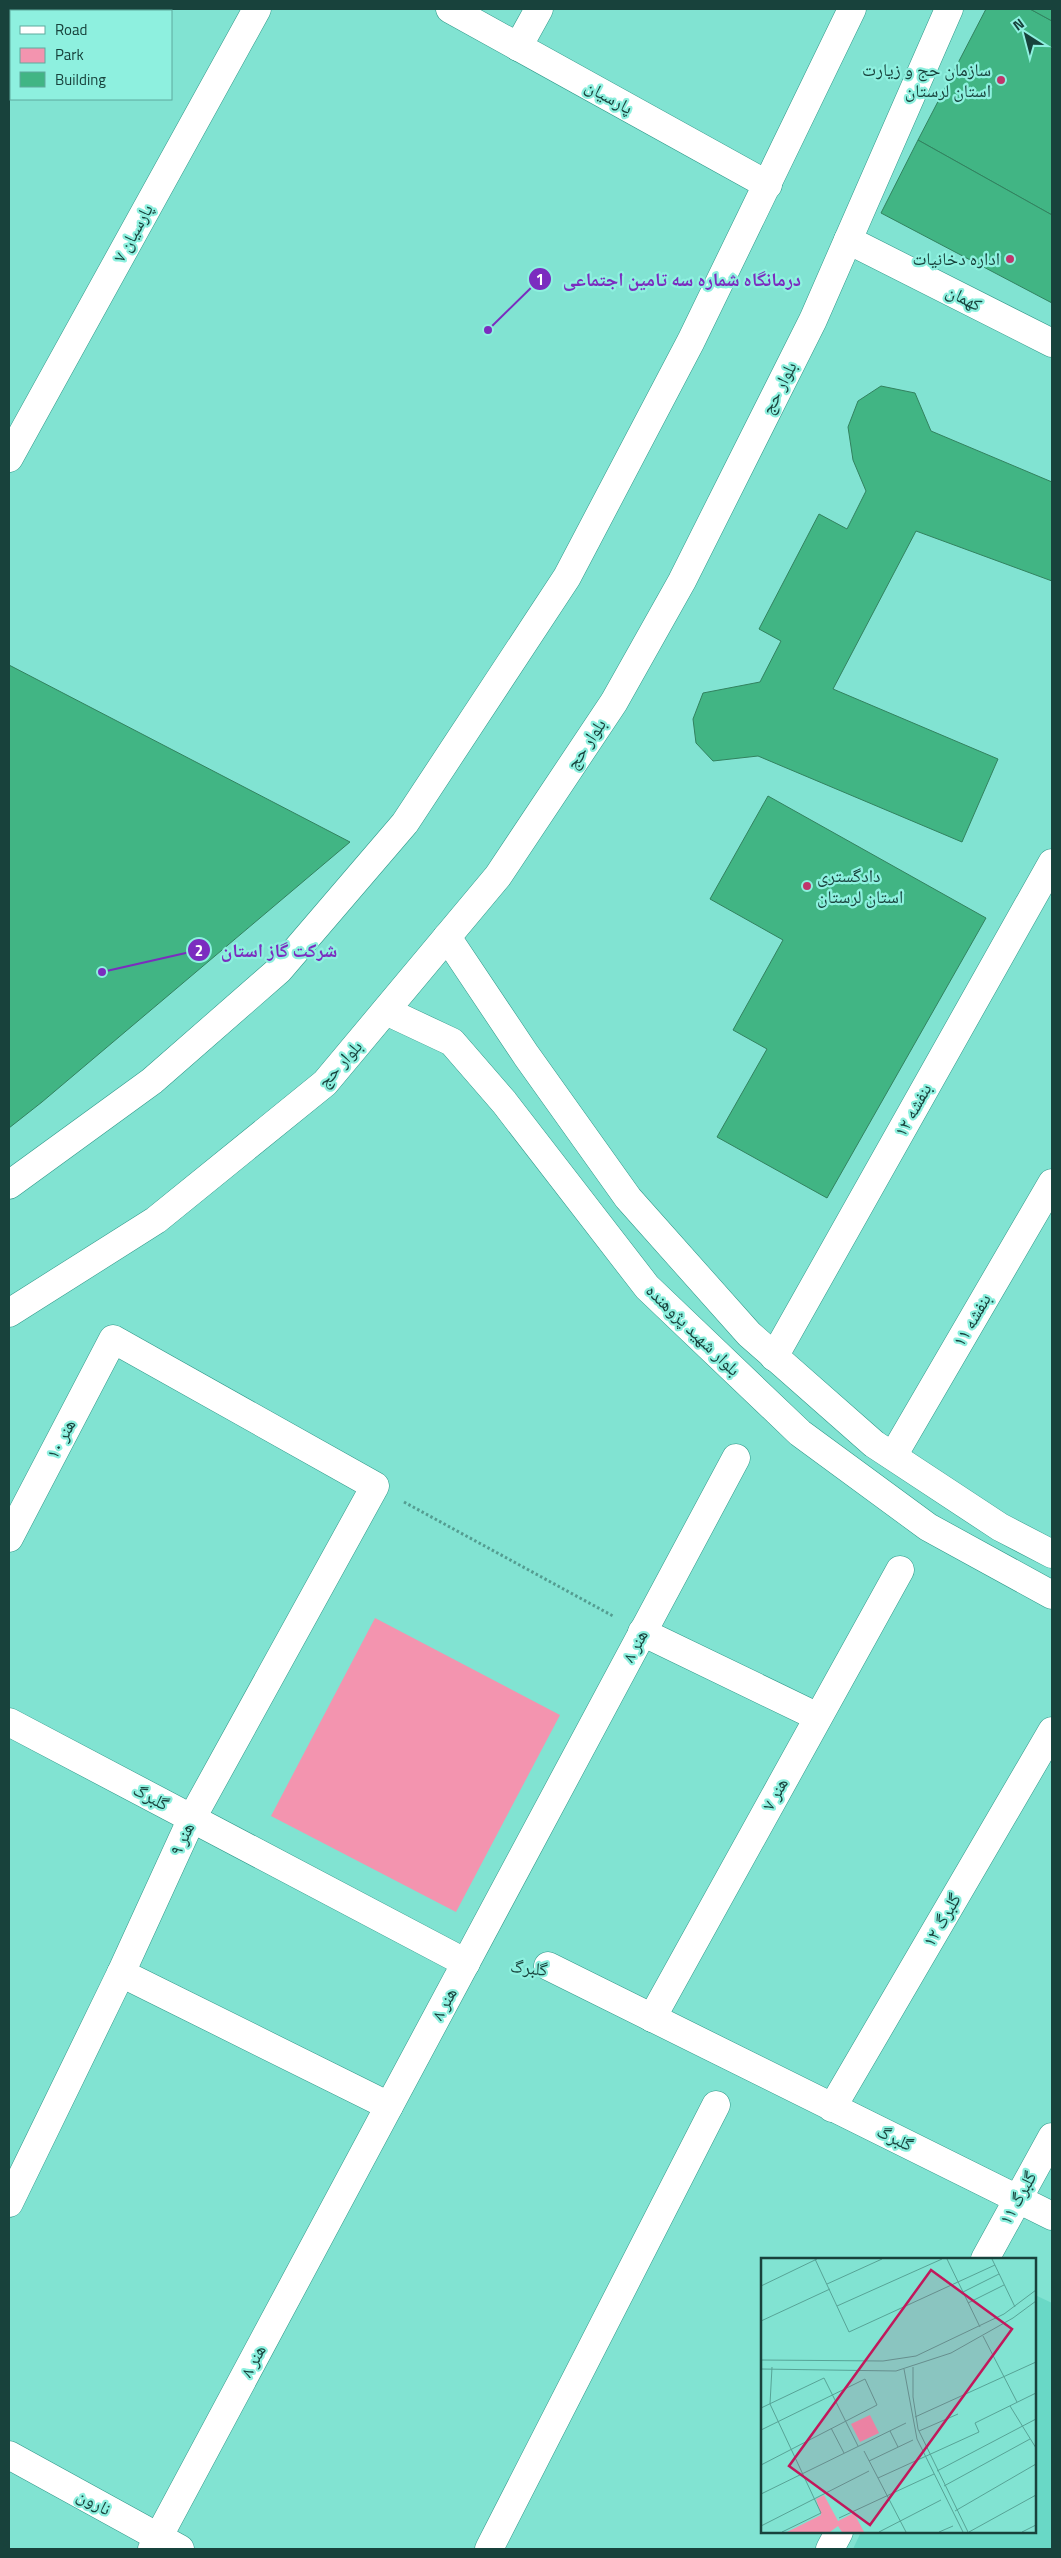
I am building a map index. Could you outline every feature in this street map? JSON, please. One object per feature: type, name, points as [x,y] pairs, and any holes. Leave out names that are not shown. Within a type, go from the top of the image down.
[{"type":"street","name":"پارسیان ۷","points":[[9,458],[257,9]]},
{"type":"street","name":"پارسیان","points":[[450,9],[768,184]]},
{"type":"street","points":[[518,47],[539,9]]},
{"type":"street","points":[[9,1185],[152,1081],[279,970],[405,823],[567,577],[691,341],[852,9]]},
{"type":"street","name":"بلوار حج","points":[[9,1313],[156,1220],[325,1083],[498,876],[614,702],[682,581],[813,320],[950,9]]},
{"type":"street","name":"کهمان","points":[[848,240],[1052,343]]},
{"type":"street","name":"بنفشه ۱۲","points":[[774,1357],[1052,863]]},
{"type":"street","name":"بلوار شهید پژوهنده","points":[[446,937],[526,1055],[628,1198],[749,1334],[874,1444],[1000,1527],[1052,1554]]},
{"type":"street","name":"بلوار شهید پژوهنده","points":[[386,1011],[452,1042],[504,1102],[647,1288],[800,1432],[928,1527],[1052,1595]]},
{"type":"street","name":"بنفشه ۱۱","points":[[893,1456],[1052,1183]]},
{"type":"street","name":"هنر ۱۰","points":[[9,1538],[113,1339],[375,1486]]},
{"type":"street","name":"هنر ۸","points":[[164,2545],[389,2106],[736,1458]]},
{"type":"street","name":"هنر ۹","points":[[9,2203],[121,1973],[192,1818],[375,1486]]},
{"type":"street","name":"هنر ۷","points":[[652,2018],[900,1570]]},
{"type":"street","points":[[642,1632],[818,1717]]},
{"type":"street","name":"گلبرگ","points":[[9,1722],[466,1963]]},
{"type":"street","name":"گلبرگ ۱۲","points":[[832,2108],[1052,1731]]},
{"type":"street","name":"گلبرگ","points":[[548,1966],[1052,2216]]},
{"type":"street","points":[[121,1973],[389,2106]]},
{"type":"street","points":[[489,2549],[716,2106]]},
{"type":"street","name":"گلبرگ ۱۱","points":[[985,2258],[1052,2137]]},
{"type":"street","name":"نارون","points":[[9,2455],[164,2545]]},
{"type":"street","points":[[830,2549],[838,2533]]},
{"type":"path","points":[[375,1486],[642,1632]]},
{"type":"shaded area","points":[[1036,2295],[1052,2303],[1052,2549],[853,2549],[861,2533],[1036,2533]]},
{"type":"green space","points":[[375,1618],[560,1715],[456,1912],[271,1816]]},
{"type":"building","name":"سازمان حج و زیارت استان لرستان","points":[[986,9],[1030,9],[1052,21],[1052,215],[918,140]]},
{"type":"building","points":[[1030,9],[1052,9],[1052,21]]},
{"type":"building","name":"اداره دخانیات","points":[[918,140],[1052,215],[1052,303],[881,213]]},
{"type":"building","points":[[881,386],[915,393],[931,431],[1052,482],[1052,581],[916,531],[833,689],[998,759],[962,842],[758,756],[713,761],[696,743],[693,719],[703,693],[760,682],[781,641],[759,629],[819,514],[847,529],[866,491],[853,460],[848,427],[858,401]]},
{"type":"building","points":[[9,665],[350,842],[9,1128]]},
{"type":"building","points":[[768,796],[986,918],[827,1198],[717,1137],[767,1049],[733,1030],[783,940],[710,899]]},
{"type":"place","name":"سازمان حج و زیارت استان لرستان","points":[[1001,80]]},
{"type":"place","name":"اداره دخانیات","points":[[1010,259]]},
{"type":"place","name":"درمانگاه شماره سه تامین اجتماعی","points":[[488,330]]},
{"type":"place","name":"دادگستری استان لرستان","points":[[807,886]]},
{"type":"place","name":"شرکت گاز استان","points":[[102,972]]}]
